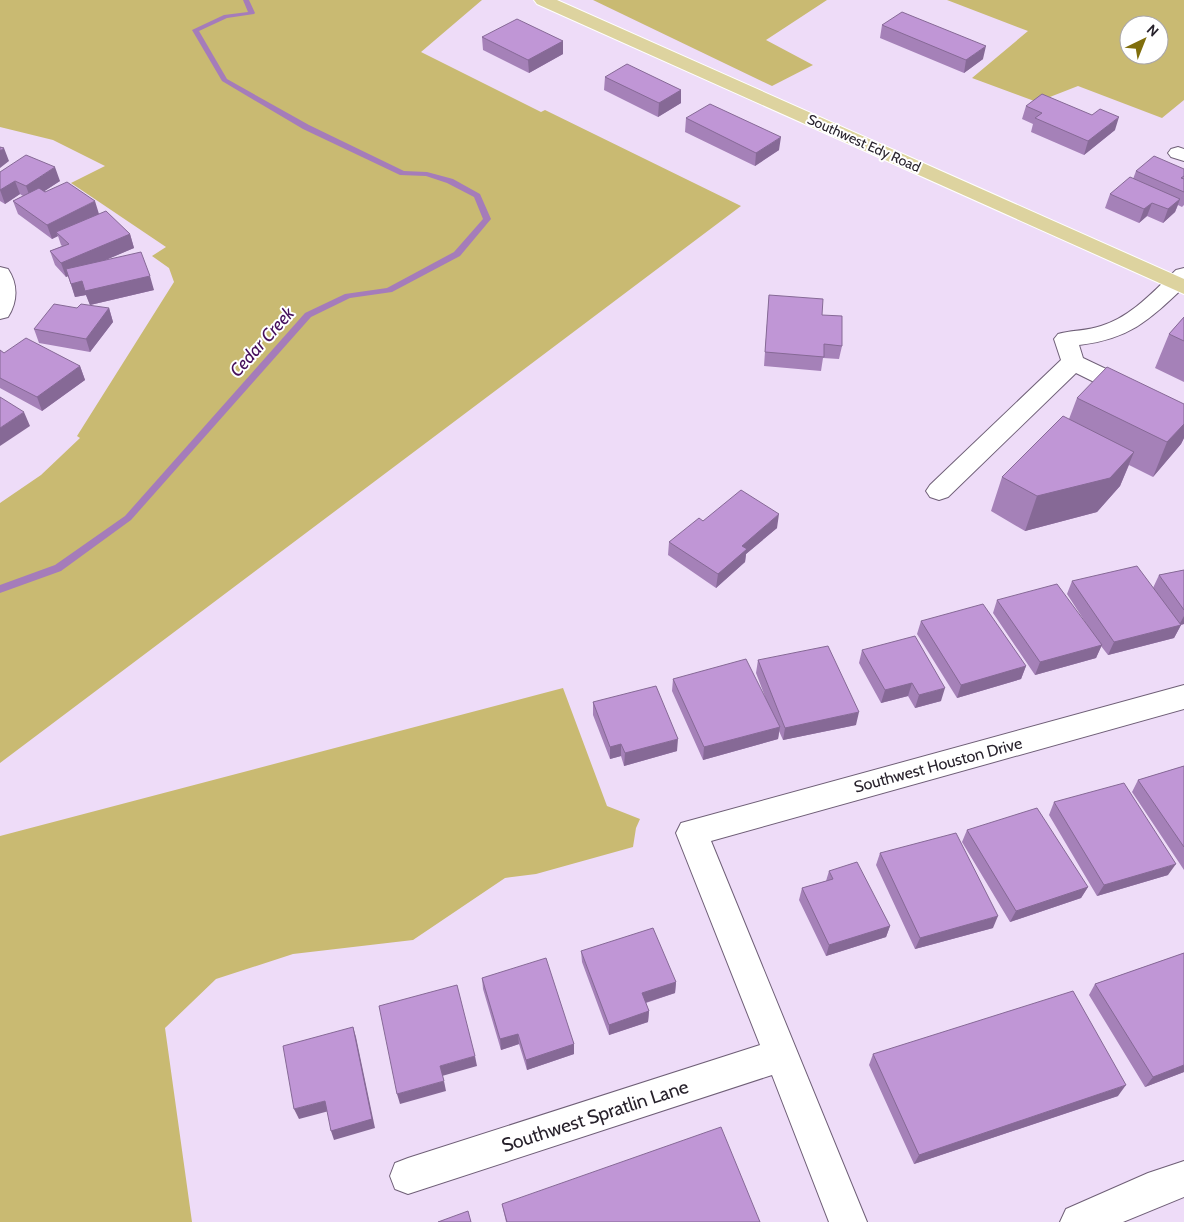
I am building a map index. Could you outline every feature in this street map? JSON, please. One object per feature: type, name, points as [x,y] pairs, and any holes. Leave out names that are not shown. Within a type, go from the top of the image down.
[{"type":"main road","name":"Southwest Edy Road","points":[[543,0],[1181,282]]},
{"type":"street","points":[[1181,282],[1130,324],[1104,334],[1066,338],[1073,362],[1184,416]]},
{"type":"street","points":[[940,492],[1073,362]]},
{"type":"street","name":"Southwest Houston Drive","points":[[782,1056],[692,833],[1184,697]]},
{"type":"street","points":[[782,1056],[848,1222]]},
{"type":"street","name":"Southwest Spratlin Lane","points":[[408,1176],[782,1056]]},
{"type":"street","points":[[1079,1222],[1148,1192],[1184,1179]]},
{"type":"shaded area","points":[[0,0],[482,0],[421,52],[541,112],[545,110],[741,206],[0,763],[0,503],[41,475],[80,438],[77,436],[174,282],[169,268],[152,256],[166,247],[71,183],[105,166],[53,140],[0,127]]},
{"type":"shaded area","points":[[593,0],[827,0],[766,40],[813,65],[772,86]]},
{"type":"shaded area","points":[[947,0],[1184,0],[1184,100],[1162,118],[1078,86],[1037,102],[972,78],[1028,31]]},
{"type":"shaded area","points":[[563,688],[607,806],[640,819],[636,828],[633,847],[536,874],[505,878],[413,940],[293,954],[216,979],[165,1028],[192,1222],[0,1222],[0,836]]},
{"type":"building","points":[[902,12],[986,46],[966,60],[882,25]]},
{"type":"building","points":[[517,19],[563,41],[528,60],[482,37]]},
{"type":"building","points":[[627,64],[681,90],[659,103],[605,77]]},
{"type":"building","points":[[1042,94],[1092,115],[1100,109],[1119,117],[1088,141],[1035,118],[1042,113],[1026,106]]},
{"type":"building","points":[[710,104],[781,137],[756,153],[686,118]]},
{"type":"building","points":[[26,155],[55,167],[26,186],[15,181],[0,190],[0,172]]},
{"type":"building","points":[[1154,156],[1184,169],[1184,176],[1181,178],[1184,179],[1184,192],[1136,171]]},
{"type":"building","points":[[1130,177],[1180,199],[1168,209],[1152,203],[1144,209],[1110,194]]},
{"type":"building","points":[[67,182],[95,201],[47,225],[13,201],[39,188],[45,192]]},
{"type":"building","points":[[106,211],[130,234],[61,263],[50,251],[69,244],[56,232]]},
{"type":"building","points":[[141,252],[150,276],[85,291],[82,281],[71,284],[66,269]]},
{"type":"building","points":[[769,295],[823,299],[822,315],[842,316],[842,346],[824,344],[824,357],[765,352]]},
{"type":"building","points":[[54,304],[77,308],[81,304],[109,308],[86,339],[34,329]]},
{"type":"building","points":[[1184,317],[1184,341],[1169,334]]},
{"type":"building","points":[[26,338],[80,366],[37,397],[0,378],[0,350],[4,353]]},
{"type":"building","points":[[1107,367],[1184,404],[1184,424],[1167,442],[1077,398]]},
{"type":"building","points":[[0,397],[24,412],[0,428]]},
{"type":"building","points":[[1063,416],[1134,452],[1110,478],[1037,496],[1002,477]]},
{"type":"building","points":[[741,490],[779,514],[742,546],[747,549],[718,574],[669,542],[699,518],[703,521]]},
{"type":"building","points":[[1137,566],[1181,625],[1114,642],[1072,581]]},
{"type":"building","points":[[1184,570],[1184,610],[1159,575]]},
{"type":"building","points":[[1057,584],[1102,645],[1040,662],[997,600]]},
{"type":"building","points":[[983,604],[1026,666],[961,685],[921,621]]},
{"type":"building","points":[[915,636],[945,688],[919,695],[912,683],[885,690],[862,650]]},
{"type":"building","points":[[828,646],[859,712],[785,728],[758,660]]},
{"type":"building","points":[[746,659],[780,727],[704,747],[673,679]]},
{"type":"building","points":[[656,686],[678,739],[625,753],[621,744],[610,747],[593,702]]},
{"type":"building","points":[[1184,766],[1184,847],[1138,780]]},
{"type":"building","points":[[1124,783],[1176,864],[1104,885],[1054,802]]},
{"type":"building","points":[[1037,808],[1088,887],[1016,911],[967,830]]},
{"type":"building","points":[[956,833],[998,916],[920,938],[880,853]]},
{"type":"building","points":[[857,862],[890,926],[829,945],[802,888],[833,879],[829,871]]},
{"type":"building","points":[[653,928],[676,982],[642,993],[649,1011],[609,1025],[581,951]]},
{"type":"building","points":[[1184,953],[1184,1065],[1153,1077],[1095,984]]},
{"type":"building","points":[[546,958],[574,1044],[526,1060],[518,1034],[500,1039],[482,978]]},
{"type":"building","points":[[457,985],[475,1056],[440,1066],[444,1081],[397,1094],[379,1006]]},
{"type":"building","points":[[1073,991],[1126,1085],[919,1155],[873,1054]]},
{"type":"building","points":[[353,1027],[372,1119],[331,1131],[325,1101],[294,1109],[283,1046]]},
{"type":"building","points":[[721,1127],[760,1222],[507,1222],[502,1204]]},
{"type":"building","points":[[468,1211],[471,1222],[438,1222]]},
{"type":"waterway","name":"Cedar Creek","points":[[0,589],[58,568],[128,518],[308,315],[348,296],[389,290],[457,254],[487,219],[477,196],[450,181],[427,174],[403,173],[306,127],[224,80],[195,30],[226,16],[252,13],[246,0]]}]
